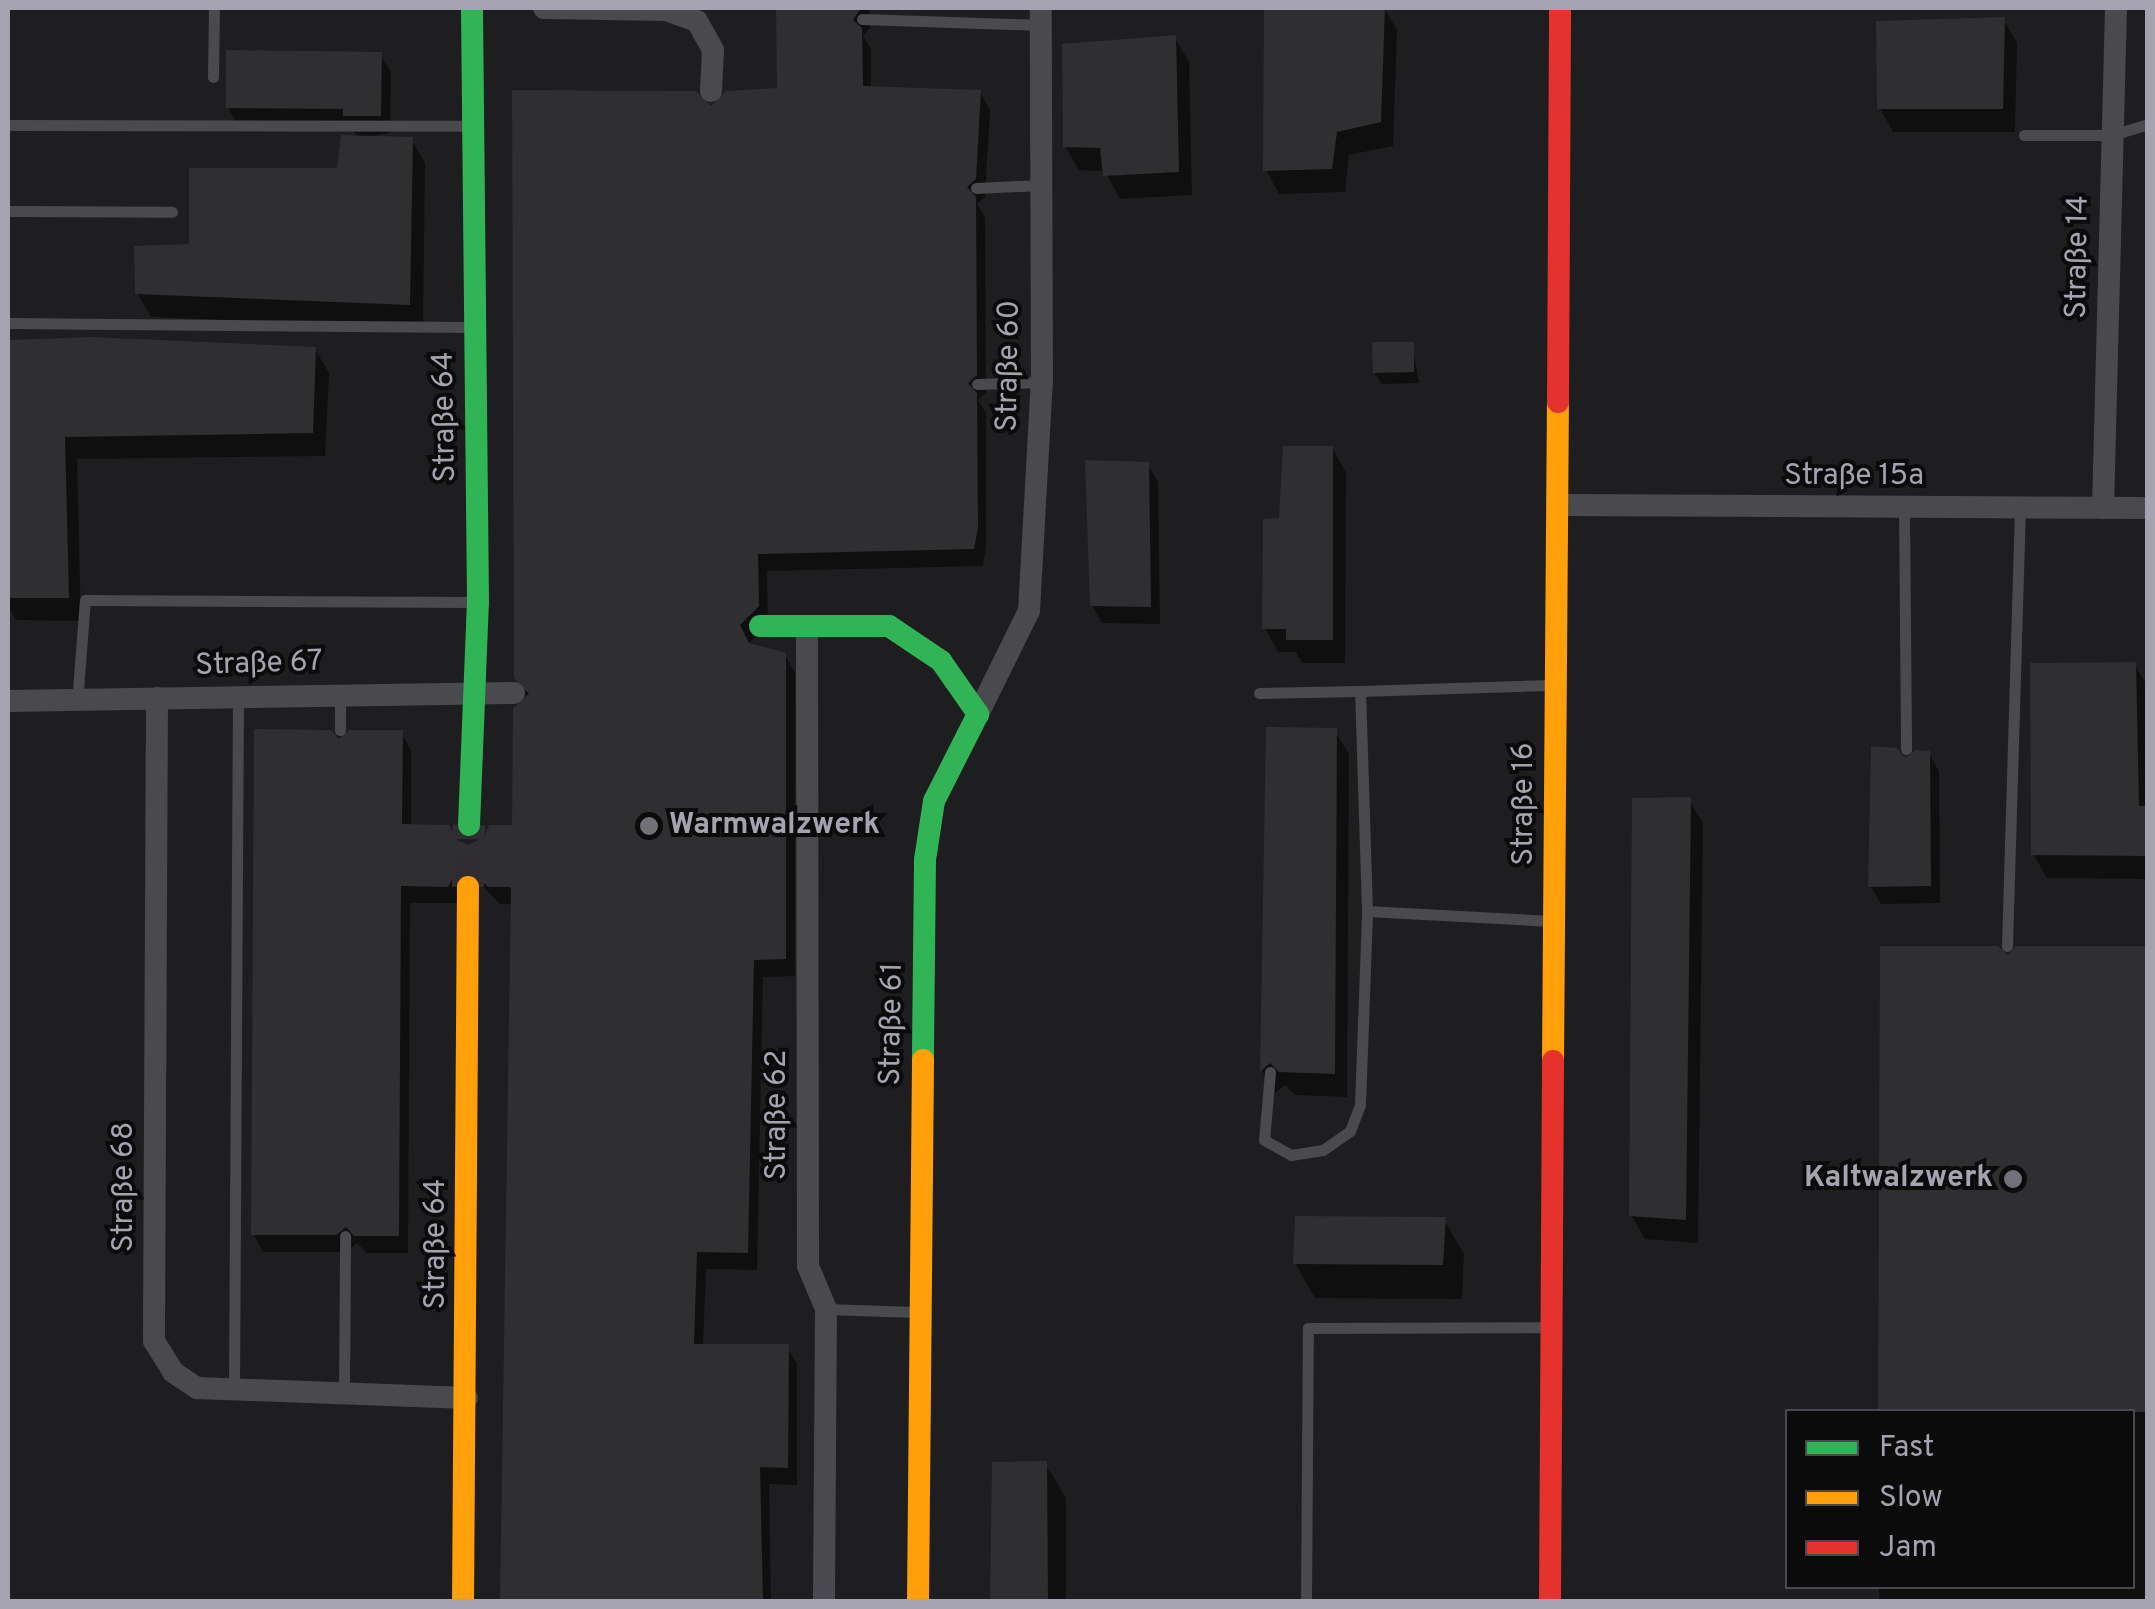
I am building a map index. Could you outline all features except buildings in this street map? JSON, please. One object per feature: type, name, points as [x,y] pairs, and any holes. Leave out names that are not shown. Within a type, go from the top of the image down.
[{"type":"street","name":"Straße 64","points":[[469,825],[478,602],[472,8]]},
{"type":"street","points":[[544,8],[666,10],[697,21],[712,50],[711,91]]},
{"type":"street","name":"Straße 16","points":[[1550,1602],[1560,8]]},
{"type":"street","name":"Straße 14","points":[[2104,508],[2116,8]]},
{"type":"street","name":"Straße 60","points":[[978,714],[1030,611],[1042,382],[1041,16]]},
{"type":"street","name":"Straße 15a","points":[[1559,505],[2148,508]]},
{"type":"street","points":[[760,626],[889,626],[941,660],[978,714]]},
{"type":"street","name":"Straße 62","points":[[807,626],[808,1266],[826,1309],[824,1602]]},
{"type":"street","name":"Straße 67","points":[[8,701],[340,692],[514,693]]},
{"type":"street","name":"Straße 68","points":[[157,698],[154,1341],[173,1372],[197,1388],[466,1398]]},
{"type":"street","name":"Straße 61","points":[[918,1602],[925,860],[934,801],[978,714]]},
{"type":"street","name":"Straße 64","points":[[462,1602],[468,886]]},
{"type":"lane","points":[[213,77],[214,8]]},
{"type":"lane","points":[[862,19],[1041,16]]},
{"type":"lane","points":[[2024,135],[2112,135],[2148,124]]},
{"type":"lane","points":[[8,125],[473,126]]},
{"type":"lane","points":[[976,188],[1041,185]]},
{"type":"lane","points":[[8,211],[172,212]]},
{"type":"lane","points":[[8,323],[474,327]]},
{"type":"lane","points":[[977,384],[1042,382]]},
{"type":"lane","points":[[1904,508],[1906,749]]},
{"type":"lane","points":[[2007,946],[2020,508]]},
{"type":"lane","points":[[77,702],[84,600],[478,602]]},
{"type":"lane","points":[[1259,693],[1556,684]]},
{"type":"lane","points":[[1270,1072],[1264,1140],[1292,1154],[1324,1150],[1350,1131],[1360,1105],[1368,911],[1360,691]]},
{"type":"lane","points":[[340,692],[340,730]]},
{"type":"lane","points":[[234,1389],[238,696]]},
{"type":"lane","points":[[1368,911],[1554,922]]},
{"type":"lane","points":[[344,1394],[345,1236]]},
{"type":"lane","points":[[826,1309],[920,1312]]},
{"type":"lane","points":[[1306,1602],[1308,1328],[1550,1327]]},
{"type":"shaded area","points":[[8,8],[2147,8],[2147,1601],[8,1602]]},
{"type":"tunnel","points":[[468,887],[469,825]]},
{"type":"traffic: fast","points":[[469,825],[478,602],[472,8]]},
{"type":"traffic: fast","points":[[760,626],[889,626],[941,661],[978,714],[934,801],[925,860],[923,1060]]},
{"type":"traffic: slow","points":[[1553,1061],[1558,402]]},
{"type":"traffic: slow","points":[[463,1602],[468,887]]},
{"type":"traffic: slow","points":[[918,1602],[923,1060]]},
{"type":"traffic: jam","points":[[1558,402],[1560,8]]},
{"type":"traffic: jam","points":[[1550,1602],[1553,1061]]},
{"type":"place","name":"Warmwalzwerk","points":[[649,826]]},
{"type":"place","name":"Kaltwalzwerk","points":[[2013,1179]]}]
